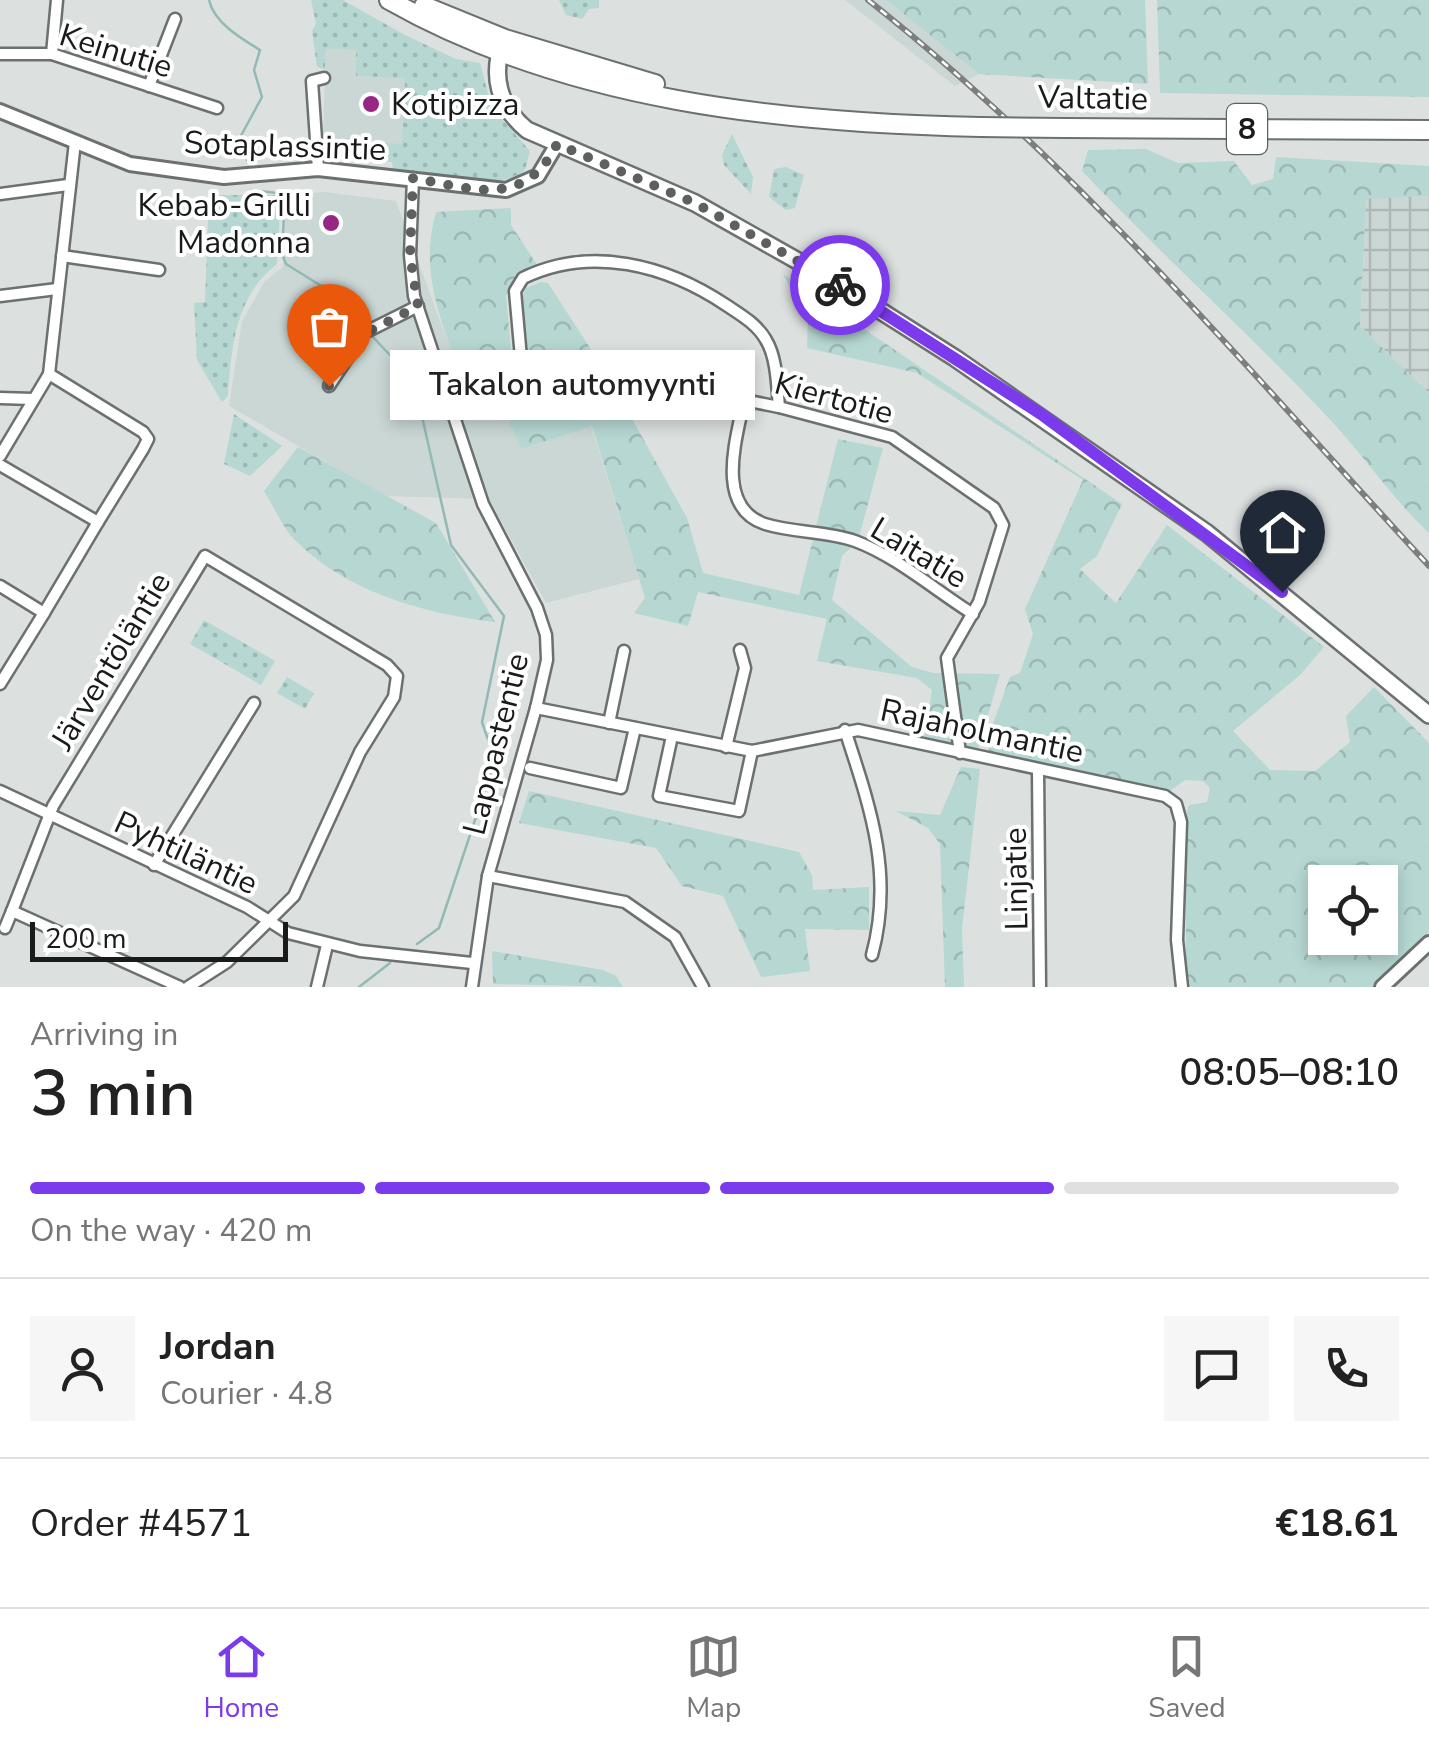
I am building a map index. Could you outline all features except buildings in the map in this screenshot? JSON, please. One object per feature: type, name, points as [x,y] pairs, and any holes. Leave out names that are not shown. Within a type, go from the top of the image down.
[{"type":"highway","name":"Valtatie","points":[[389,0],[502,45],[656,96],[726,110],[886,124],[981,127],[1429,130]]},
{"type":"highway","name":"Valtatie","points":[[408,0],[502,45]]},
{"type":"main road","points":[[502,45],[498,90],[508,110],[527,130],[695,203],[835,282],[955,358],[1207,533],[1429,715]]},
{"type":"street","points":[[52,54],[57,0]]},
{"type":"street","points":[[149,86],[176,19]]},
{"type":"street","name":"Keinutie","points":[[0,54],[52,54],[216,108]]},
{"type":"street","points":[[318,170],[312,81],[324,78]]},
{"type":"street","name":"Sotaplassintie","points":[[0,111],[130,164],[224,177],[318,170],[506,190],[538,176],[557,144]]},
{"type":"street","points":[[0,456],[49,374],[75,142]]},
{"type":"street","name":"Lappastentie","points":[[413,178],[410,255],[418,306],[484,504],[537,608],[546,636],[547,660],[536,708],[488,876],[472,963],[472,987]]},
{"type":"street","points":[[0,194],[68,185]]},
{"type":"street","points":[[62,256],[159,270]]},
{"type":"street","points":[[522,369],[515,291],[523,278],[584,260],[614,260],[690,282],[754,324],[769,343],[778,407]]},
{"type":"street","points":[[0,296],[57,289]]},
{"type":"street","points":[[329,386],[364,334],[418,306]]},
{"type":"street","name":"Kiertotie","points":[[448,399],[522,369],[618,375],[778,407],[892,437],[994,508],[1003,525],[972,614],[948,658],[960,753]]},
{"type":"street","points":[[0,684],[148,440],[143,432],[49,374]]},
{"type":"street","points":[[0,398],[33,399]]},
{"type":"street","name":"Laitatie","points":[[744,400],[732,469],[740,503],[766,524],[870,548],[972,614]]},
{"type":"street","points":[[0,464],[98,522]]},
{"type":"street","name":"Järventöläntie","points":[[49,817],[205,556],[386,665],[397,676],[394,697],[360,752],[294,896],[271,923]]},
{"type":"street","points":[[0,586],[44,613]]},
{"type":"street","points":[[726,747],[744,668],[740,650]]},
{"type":"street","points":[[609,723],[624,651]]},
{"type":"street","points":[[154,865],[254,703]]},
{"type":"street","name":"Rajaholmantie","points":[[536,708],[752,750],[845,730],[1147,790],[1176,804],[1181,822],[1177,940],[1182,987]]},
{"type":"street","points":[[530,768],[621,788],[634,728]]},
{"type":"street","points":[[845,730],[879,834],[881,924],[872,955]]},
{"type":"street","points":[[672,736],[659,796],[739,811],[752,750]]},
{"type":"street","name":"Linjatie","points":[[1038,770],[1040,987]]},
{"type":"street","name":"Pyhtiläntie","points":[[0,791],[247,907],[271,923],[327,945],[472,963]]},
{"type":"street","points":[[4,928],[49,817]]},
{"type":"street","points":[[488,876],[625,902],[675,937],[702,987]]},
{"type":"street","points":[[12,911],[180,987]]},
{"type":"street","points":[[188,987],[227,962],[271,923]]},
{"type":"street","points":[[1382,987],[1429,944]]},
{"type":"street","points":[[317,987],[327,945]]},
{"type":"shaded area","points":[[845,0],[886,0],[979,74],[955,86]]},
{"type":"shaded area","points":[[326,49],[356,50],[357,76],[405,77],[402,145],[323,137]]},
{"type":"shaded area","points":[[325,192],[396,201],[460,375],[495,390],[521,449],[591,426],[639,579],[546,603],[489,499],[385,496],[229,406],[242,321],[265,281],[283,267],[286,195]]},
{"type":"shaded area","points":[[1429,196],[1429,393],[1360,326],[1366,198]]},
{"type":"green space","points":[[311,0],[343,0],[456,59],[480,63],[492,108],[530,151],[525,170],[512,177],[479,182],[393,169],[392,162],[328,156],[327,143],[333,140],[402,144],[405,78],[356,76],[356,50],[326,49],[325,69],[317,67]]},
{"type":"green space","points":[[559,0],[599,0],[599,8],[589,9],[582,19],[566,15]]},
{"type":"green space","points":[[886,0],[1145,0],[1148,84],[979,74]]},
{"type":"green space","points":[[1157,0],[1429,0],[1429,97],[1160,93]]},
{"type":"green space","points":[[732,134],[753,177],[751,194],[724,165],[722,155]]},
{"type":"green space","points":[[1146,149],[1178,163],[1234,161],[1252,185],[1273,179],[1276,157],[1429,166],[1429,196],[1366,199],[1360,326],[1429,393],[1429,533],[1322,411],[1082,171],[1088,150]]},
{"type":"green space","points":[[786,167],[804,175],[795,208],[786,210],[769,197],[774,169]]},
{"type":"green space","points":[[209,195],[281,195],[277,264],[244,306],[234,341],[228,396],[222,402],[197,360],[194,303],[205,302]]},
{"type":"green space","points":[[511,208],[511,225],[539,268],[521,273],[506,296],[512,361],[489,378],[474,380],[460,375],[434,295],[431,234],[436,212]]},
{"type":"green space","points":[[783,274],[1122,504],[1097,556],[1080,569],[1116,603],[1167,525],[1324,647],[1300,675],[1233,731],[1270,770],[1315,771],[1350,742],[1346,716],[1374,687],[1429,743],[1429,932],[1372,987],[1186,987],[1186,816],[1189,805],[1207,802],[1210,788],[1203,781],[1185,780],[1170,791],[989,756],[988,737],[1010,677],[1020,673],[1033,634],[1025,609],[1083,480],[917,373],[807,348],[808,319]]},
{"type":"green space","points":[[548,283],[605,371],[530,365],[521,300],[526,288]]},
{"type":"green space","points":[[525,380],[615,388],[687,518],[703,573],[799,595],[838,439],[883,448],[858,541],[842,556],[832,600],[912,667],[933,673],[1000,674],[977,752],[924,741],[932,690],[917,678],[817,661],[827,619],[698,592],[688,626],[634,613],[645,598],[592,426],[521,449],[495,390]]},
{"type":"green space","points":[[234,414],[282,446],[250,476],[224,464]]},
{"type":"green space","points":[[298,447],[436,523],[495,622],[440,613],[386,597],[312,556],[288,532],[264,491]]},
{"type":"green space","points":[[204,620],[275,661],[261,685],[190,644]]},
{"type":"green space","points":[[287,677],[314,693],[305,709],[277,693]]},
{"type":"green space","points":[[961,767],[980,769],[962,928],[964,987],[945,987],[940,844],[928,828],[896,811],[940,815]]},
{"type":"green space","points":[[529,791],[799,852],[812,875],[813,890],[869,887],[869,930],[805,929],[810,971],[761,977],[723,896],[682,886],[656,848],[519,823]]},
{"type":"green space","points":[[492,951],[603,970],[616,976],[623,987],[493,984]]},
{"type":"waterway","points":[[209,0],[223,23],[260,50],[254,70],[262,97],[237,143],[247,160]]},
{"type":"waterway","points":[[251,190],[285,194],[282,254],[286,264],[331,292],[362,326]]},
{"type":"waterway","points":[[373,337],[414,381],[451,545],[504,616],[482,722],[495,760],[439,928],[417,944]]},
{"type":"waterway","points":[[359,987],[390,963]]},
{"type":"railway","points":[[868,0],[945,64],[1090,200],[1429,566]]},
{"type":"way so far","points":[[329,386],[364,334],[418,306],[410,255],[413,178],[506,190],[538,176],[557,144],[695,203],[840,285]]},
{"type":"place","name":"Kotipizza","points":[[371,104]]},
{"type":"place","name":"Kebab-Grilli Madonna","points":[[331,223]]},
{"type":"place","name":"Takalon automyynti","points":[[329,386]]},
{"type":"route","points":[[840,285],[1041,414],[1282,592]]}]
